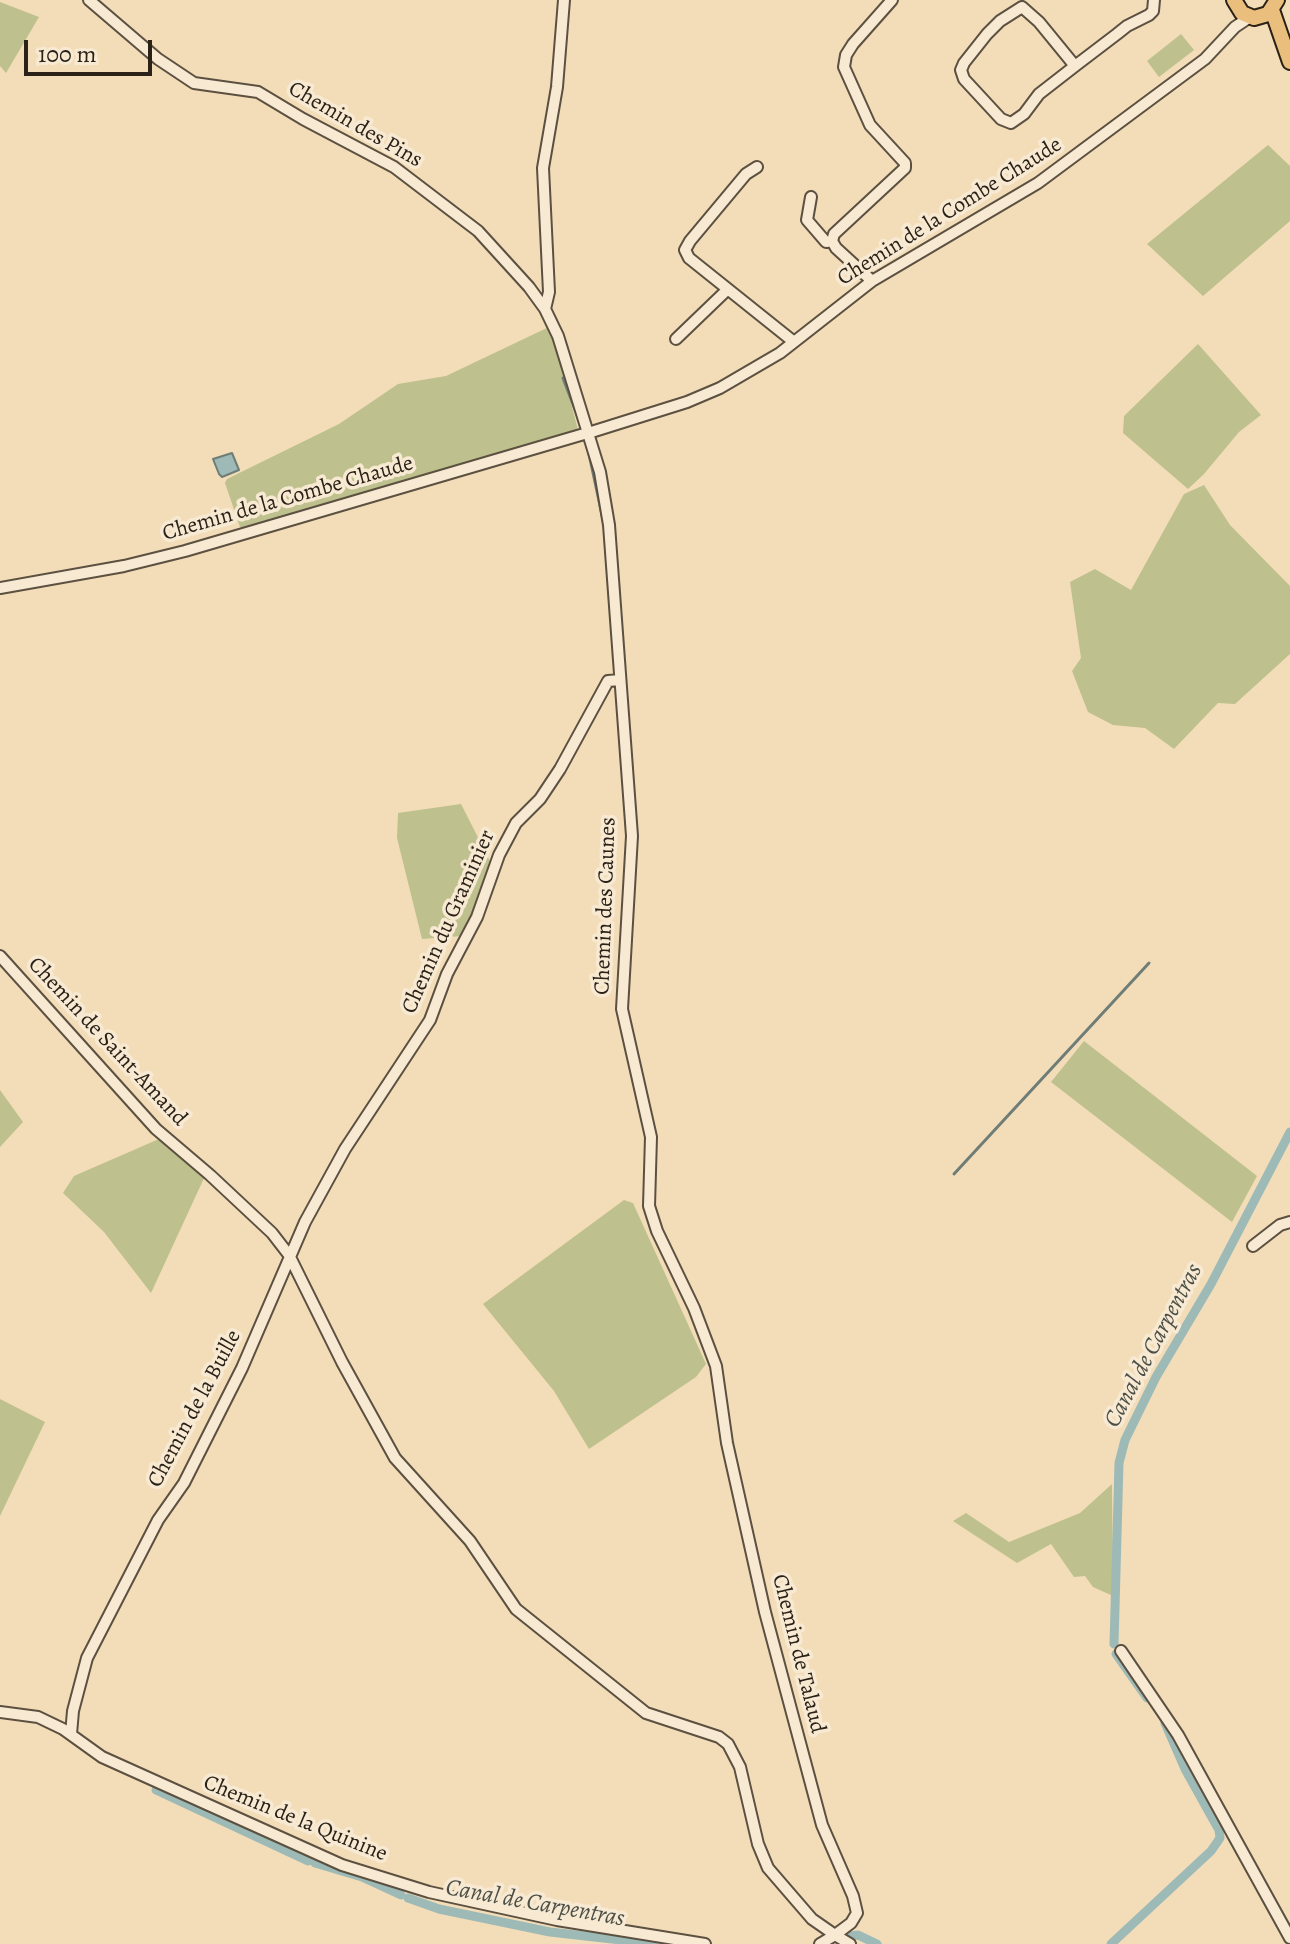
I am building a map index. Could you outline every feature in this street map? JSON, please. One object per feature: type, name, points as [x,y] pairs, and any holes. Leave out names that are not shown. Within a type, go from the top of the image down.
[{"type":"main road","points":[[1234,3],[1264,11],[1287,55]]},
{"type":"street","name":"Chemin des Pins","points":[[89,0],[158,59],[194,83],[258,92],[394,167],[478,231],[545,309],[558,336],[586,434]]},
{"type":"street","points":[[545,309],[549,292],[543,168],[557,87],[564,0]]},
{"type":"street","points":[[832,241],[834,234],[905,168],[905,163],[870,125],[844,67],[846,55],[853,44],[892,0]]},
{"type":"street","points":[[1075,66],[1034,16],[1022,7],[987,34],[961,70],[964,79],[1001,119],[1011,123],[1024,114],[1039,94],[1127,26],[1149,15],[1153,11],[1154,0]]},
{"type":"street","points":[[1231,32],[1234,3]]},
{"type":"street","name":"Chemin de la Combe Chaude","points":[[0,588],[185,551],[586,434],[687,402],[720,388],[780,353],[872,281],[1038,183],[1205,59],[1231,32],[1264,11]]},
{"type":"street","points":[[757,167],[746,174],[685,250],[689,258],[794,342]]},
{"type":"street","points":[[811,197],[807,220],[826,242],[832,241]]},
{"type":"street","points":[[832,241],[872,281]]},
{"type":"street","points":[[676,339],[728,289]]},
{"type":"street","name":"Chemin des Caunes","points":[[586,434],[606,502],[619,635],[632,836],[625,915],[622,1009],[651,1137],[649,1195],[652,1217],[694,1308],[716,1366]]},
{"type":"street","name":"Chemin du Graminier","points":[[345,1149],[430,1020],[447,974],[477,917],[499,855],[516,823],[540,799],[560,769],[608,681],[620,680]]},
{"type":"street","name":"Chemin de Saint-Amand","points":[[0,956],[156,1129],[272,1233],[289,1255],[342,1362],[395,1458],[470,1541],[516,1609],[646,1713],[719,1737],[728,1744],[740,1767],[758,1844],[768,1868],[812,1919],[835,1935]]},
{"type":"street","name":"Chemin de la Buille","points":[[71,1734],[79,1688],[92,1646],[158,1520],[184,1483],[242,1368],[289,1255],[345,1149]]},
{"type":"street","points":[[1253,1246],[1280,1225],[1290,1222]]},
{"type":"street","name":"Chemin de Talaud","points":[[716,1366],[727,1443],[777,1661],[822,1825],[841,1863],[856,1907],[855,1918],[835,1935]]},
{"type":"street","points":[[1121,1651],[1178,1735],[1289,1937]]},
{"type":"street","name":"Chemin de la Quinine","points":[[0,1712],[38,1717],[71,1734],[102,1757],[342,1865],[429,1892],[483,1904],[557,1920],[705,1944]]},
{"type":"street","points":[[820,1944],[835,1935],[850,1944]]},
{"type":"green space","points":[[0,2],[39,17],[6,73],[0,66]]},
{"type":"green space","points":[[1181,34],[1194,50],[1159,77],[1147,61]]},
{"type":"green space","points":[[1268,145],[1290,166],[1290,221],[1203,296],[1147,244]]},
{"type":"green space","points":[[551,326],[578,430],[248,530],[240,527],[225,483],[227,479],[339,424],[398,384],[446,376]]},
{"type":"green space","points":[[1198,344],[1261,415],[1239,432],[1188,489],[1123,433],[1124,416]]},
{"type":"green space","points":[[1204,485],[1230,525],[1290,586],[1290,654],[1235,704],[1218,703],[1174,749],[1145,728],[1113,725],[1088,712],[1072,671],[1081,658],[1070,582],[1095,569],[1131,590],[1184,494]]},
{"type":"green space","points":[[461,804],[490,861],[474,914],[462,936],[422,939],[397,838],[398,813]]},
{"type":"green space","points":[[1084,1041],[1257,1176],[1232,1222],[1051,1082]]},
{"type":"green space","points":[[0,1090],[23,1122],[0,1147]]},
{"type":"green space","points":[[159,1139],[205,1176],[151,1293],[104,1232],[63,1193],[74,1176]]},
{"type":"green space","points":[[624,1200],[633,1203],[706,1364],[696,1377],[589,1449],[554,1391],[483,1304]]},
{"type":"green space","points":[[0,1399],[45,1422],[0,1516]]},
{"type":"green space","points":[[1112,1484],[1113,1596],[1093,1587],[1085,1576],[1074,1577],[1051,1544],[1017,1563],[953,1521],[966,1513],[1009,1542],[1080,1513]]},
{"type":"water","points":[[232,453],[239,470],[222,477],[213,459]]},
{"type":"waterway","points":[[563,378],[579,420]]},
{"type":"waterway","points":[[589,454],[605,529]]},
{"type":"waterway","points":[[954,1174],[1149,963]]},
{"type":"waterway","name":"Canal de Carpentras","points":[[1114,1644],[1119,1463],[1125,1440],[1156,1377],[1211,1284],[1290,1132]]},
{"type":"waterway","name":"Canal de Carpentras","points":[[1116,1654],[1147,1698]]},
{"type":"waterway","name":"Canal de Carpentras","points":[[1111,1944],[1211,1851],[1220,1838],[1219,1830],[1185,1769],[1165,1723]]},
{"type":"waterway","name":"Canal de Carpentras","points":[[156,1790],[308,1861]]},
{"type":"waterway","name":"Canal de Carpentras","points":[[315,1863],[362,1877],[401,1895]]},
{"type":"waterway","name":"Canal de Carpentras","points":[[408,1898],[439,1909],[550,1932],[656,1944]]},
{"type":"waterway","name":"Canal de Carpentras","points":[[844,1937],[858,1935],[877,1944]]}]
